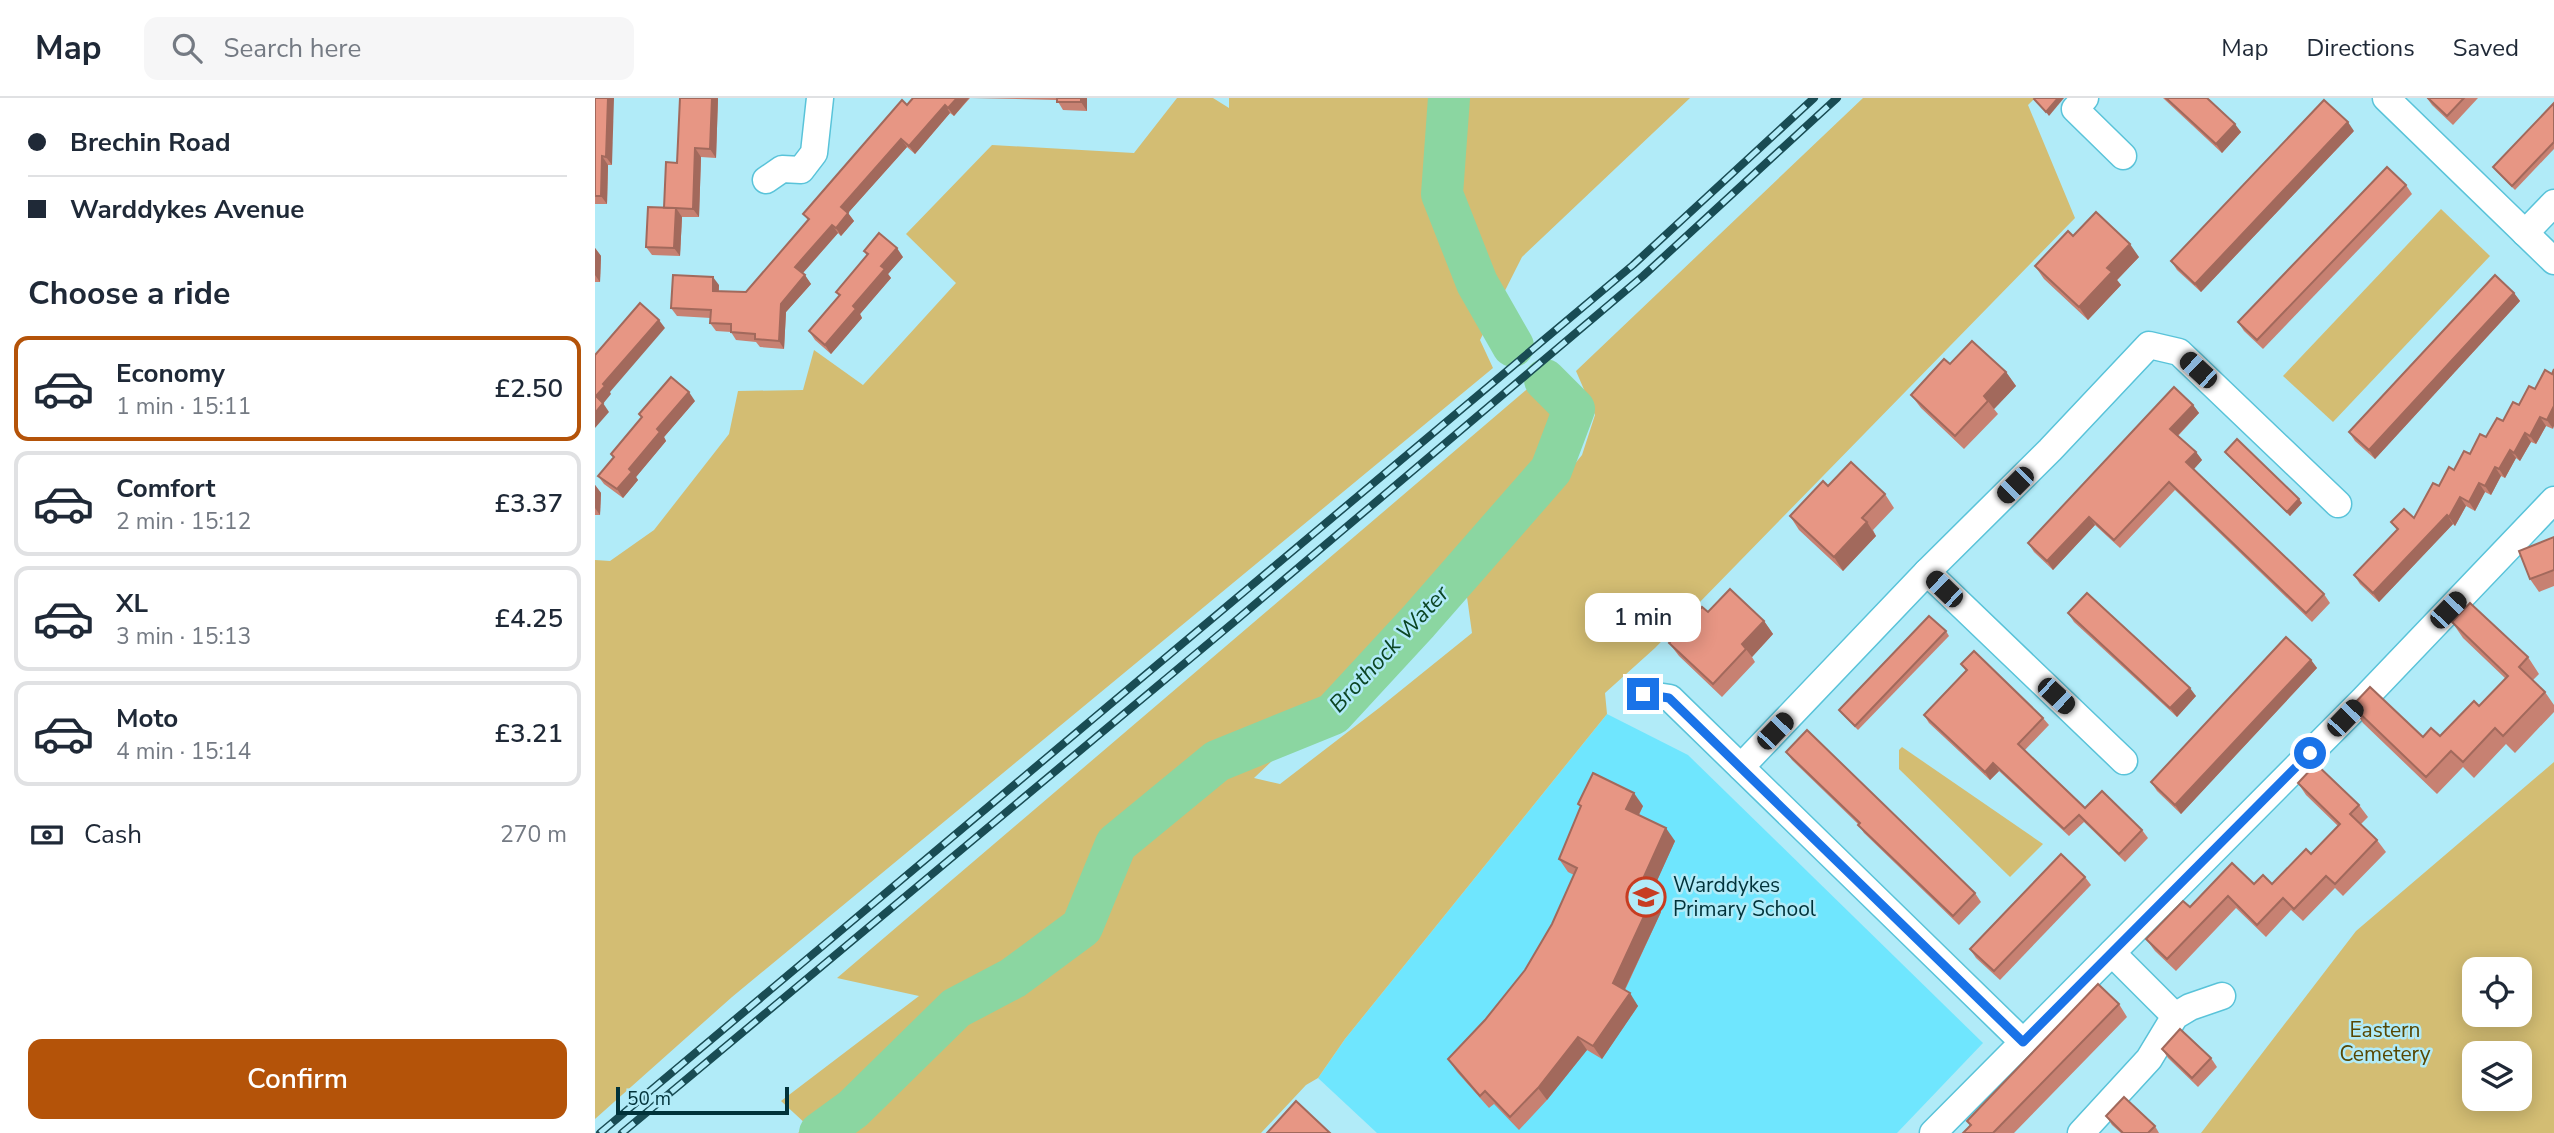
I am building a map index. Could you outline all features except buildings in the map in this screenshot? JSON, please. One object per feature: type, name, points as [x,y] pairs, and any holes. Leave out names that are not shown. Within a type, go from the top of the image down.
[{"type":"street","points":[[766,180],[782,169],[801,170],[814,153],[820,98]]},
{"type":"street","points":[[2085,98],[2075,109],[2123,156]]},
{"type":"street","points":[[2394,101],[2554,261]]},
{"type":"street","points":[[2525,233],[2554,203]]},
{"type":"street","points":[[1741,767],[2149,345],[2179,352],[2338,504]]},
{"type":"street","points":[[1933,1133],[2363,699],[2554,500]]},
{"type":"street","points":[[1927,572],[2124,761]]},
{"type":"street","points":[[1643,694],[1669,698],[2023,1042]]},
{"type":"street","points":[[2112,953],[2175,1016]]},
{"type":"street","points":[[2081,1133],[2149,1059],[2175,1016],[2190,1007],[2222,996]]},
{"type":"shaded area","name":"Warddykes Primary School","points":[[1607,714],[1688,755],[1983,1043],[1897,1133],[1377,1133],[1318,1078],[1345,1039]]},
{"type":"green space","points":[[1177,98],[1213,98],[1229,108],[1229,98],[1690,98],[1522,257],[1480,340],[1493,368],[732,997],[595,1119],[595,560],[610,561],[654,530],[729,434],[738,391],[803,390],[814,350],[863,385],[956,283],[906,234],[992,145],[1134,153]]},
{"type":"green space","points":[[1863,98],[2035,98],[2028,105],[2075,218],[1655,648],[1605,693],[1607,714],[1345,1039],[1318,1078],[1306,1085],[1261,1133],[798,1133],[807,1125],[781,1101],[919,996],[837,978],[1532,385],[1561,414],[1540,467],[1330,706],[1254,778],[1280,784],[1472,633],[1467,597],[1582,455],[1595,415],[1576,371]]},
{"type":"green space","points":[[2441,209],[2490,256],[2333,422],[2283,376]]},
{"type":"green space","points":[[1902,747],[2043,844],[2010,877],[1899,769],[1899,750]]},
{"type":"green space","name":"Eastern Cemetery","points":[[2554,762],[2554,1133],[2201,1133],[2356,931]]},
{"type":"waterway","name":"Brothock Water","points":[[1449,98],[1442,194],[1477,283],[1513,346]]},
{"type":"waterway","name":"Brothock Water","points":[[820,1133],[853,1109],[956,1008],[1013,978],[1082,927],[1116,844],[1217,761],[1333,714],[1551,470],[1574,409],[1545,380]]},
{"type":"railway","points":[[600,1133],[1633,265],[1814,98]]},
{"type":"railway","points":[[622,1133],[1643,276],[1837,98]]},
{"type":"place","name":"Warddykes Primary School","points":[[1646,897]]},
{"type":"route","points":[[1643,694],[1669,698],[2023,1042],[2310,753]]}]
